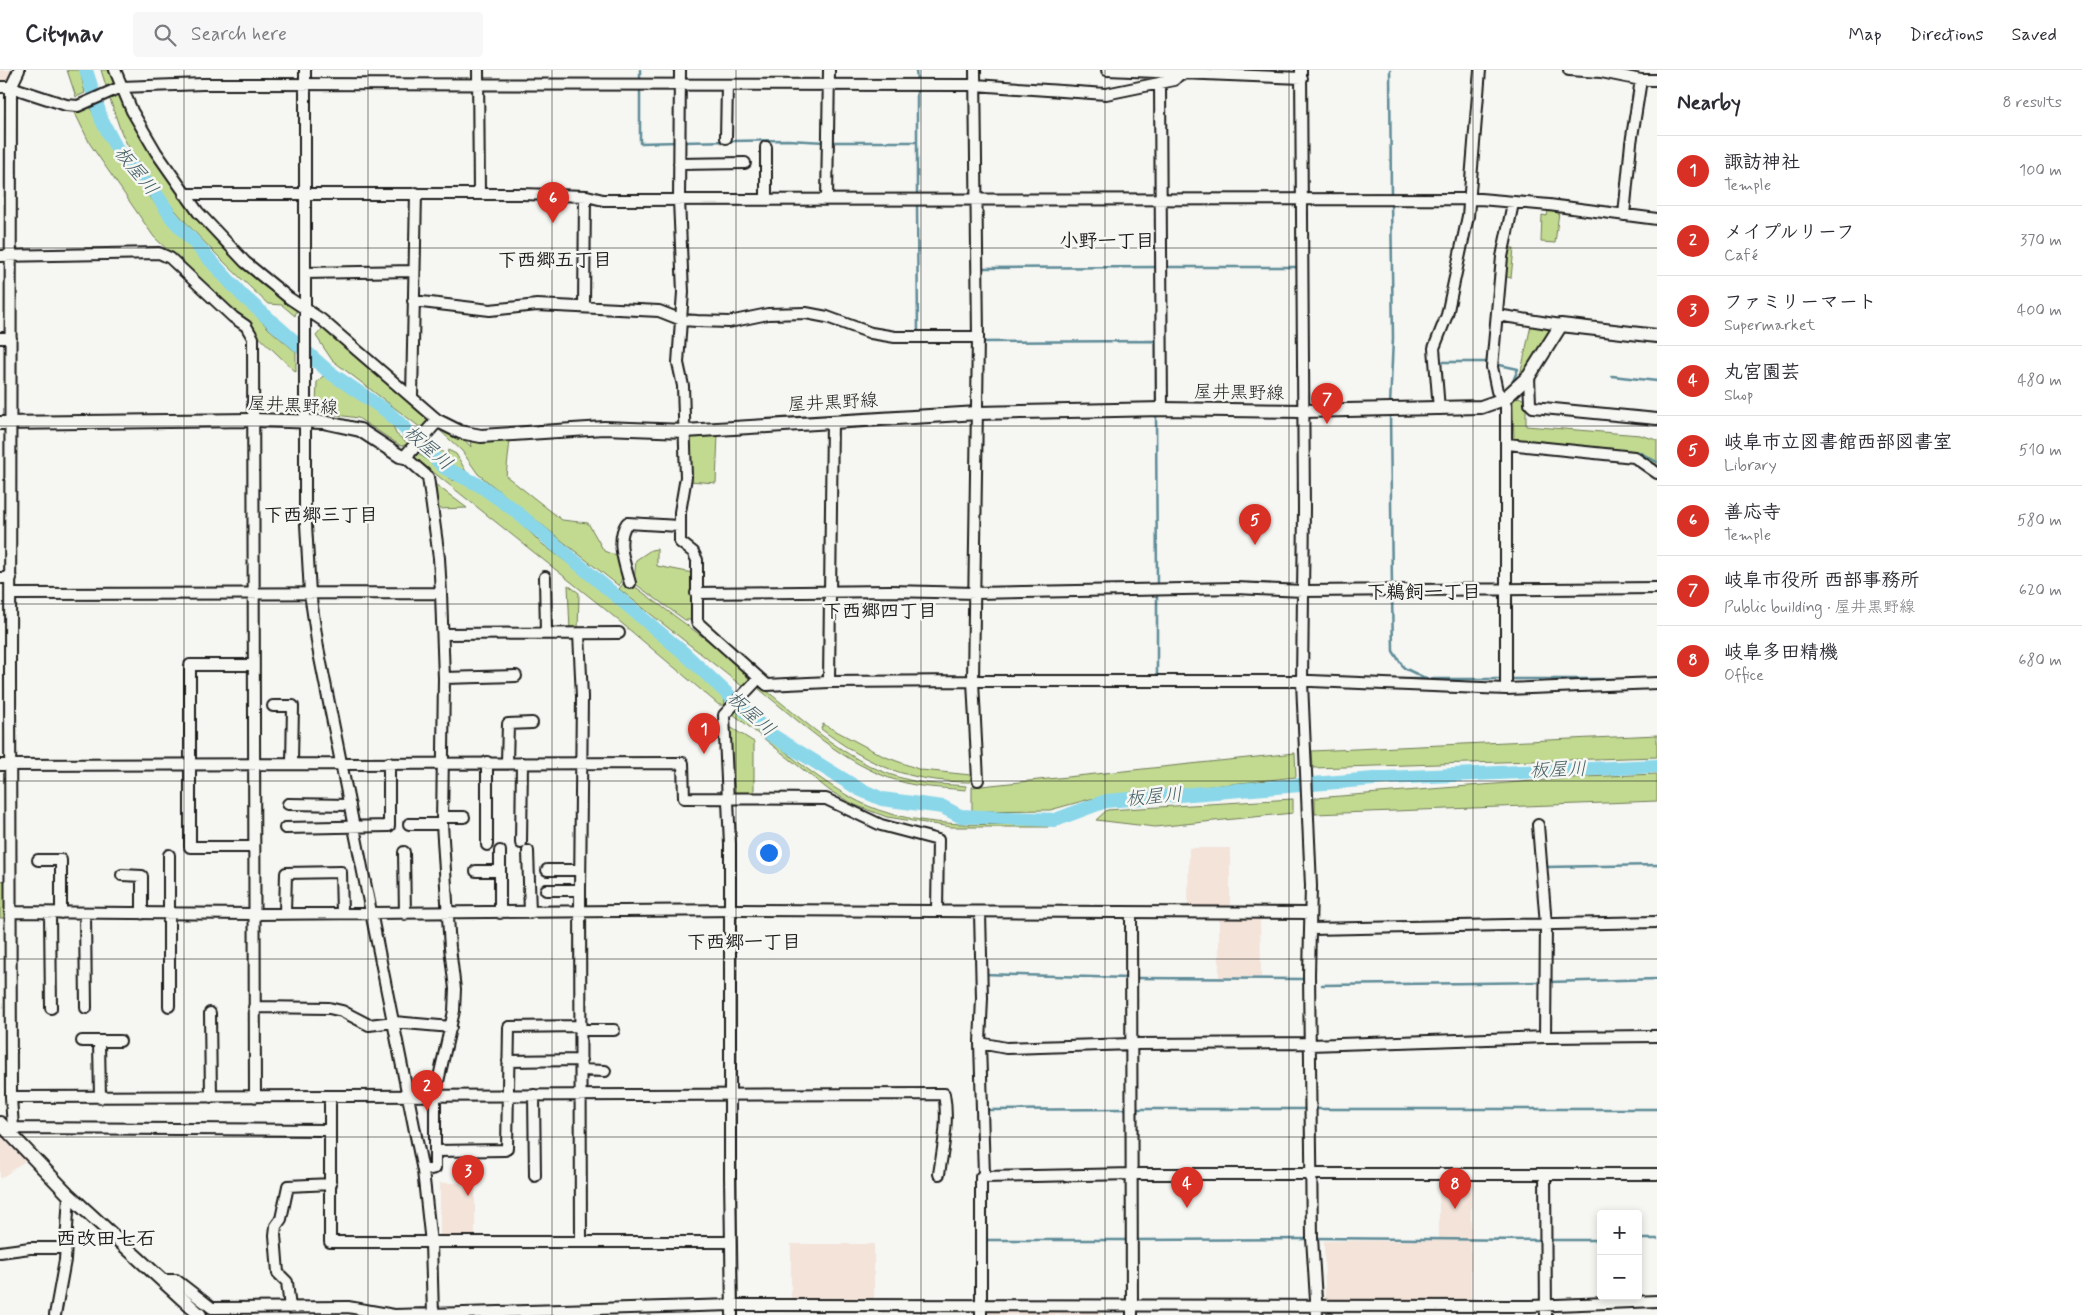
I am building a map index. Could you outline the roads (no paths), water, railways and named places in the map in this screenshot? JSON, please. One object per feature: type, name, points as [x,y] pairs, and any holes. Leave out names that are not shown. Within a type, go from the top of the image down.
[{"type":"main road","name":"屋井黒野線","points":[[437,423],[460,432],[481,436],[604,428],[685,431],[978,413],[1162,409],[1390,410],[1481,407],[1504,399],[1529,376],[1561,325]]},
{"type":"main road","points":[[1561,325],[1657,336]]},
{"type":"main road","name":"屋井黒野線","points":[[5,423],[252,420],[323,422],[360,430],[400,456],[406,456]]},
{"type":"main road","points":[[406,456],[437,423]]},
{"type":"main road","points":[[7,1128],[69,1195],[200,1315]]},
{"type":"street","points":[[19,70],[11,88],[5,256],[11,338],[5,423],[11,578],[5,764],[5,879],[10,912],[11,1098],[7,1128],[330,1130]]},
{"type":"street","points":[[115,70],[119,89],[156,152],[184,194],[245,262],[412,397],[437,423]]},
{"type":"street","points":[[305,70],[305,507],[310,594],[318,648],[423,1171],[431,1242],[433,1315]]},
{"type":"street","points":[[478,70],[479,193]]},
{"type":"street","points":[[680,70],[679,200],[683,292],[678,363],[683,386],[686,477],[679,526],[680,542],[693,552],[697,560],[697,622],[757,681],[767,685],[829,682],[973,681],[1302,682],[1506,687],[1657,683]]},
{"type":"street","points":[[827,199],[829,70]]},
{"type":"street","points":[[975,70],[978,413],[973,681],[978,780]]},
{"type":"street","points":[[1107,70],[1301,74],[1302,682],[1311,929],[1309,974],[1312,1238],[1317,1311]]},
{"type":"street","points":[[1439,409],[1434,348],[1448,315],[1463,246],[1470,199],[1480,70]]},
{"type":"street","points":[[1569,70],[1601,72],[1641,80],[1657,80]]},
{"type":"street","points":[[0,87],[11,88],[66,105],[78,106],[119,89],[202,84],[976,86],[1106,94],[1174,80],[1180,72]]},
{"type":"street","points":[[1624,215],[1631,143],[1641,80]]},
{"type":"street","points":[[1160,84],[1162,409]]},
{"type":"street","points":[[726,138],[727,85]]},
{"type":"street","points":[[766,147],[766,199]]},
{"type":"street","points":[[679,164],[745,163]]},
{"type":"street","points":[[412,397],[416,193]]},
{"type":"street","points":[[184,194],[479,193],[585,196],[603,200],[894,198],[975,201],[1470,199],[1548,205],[1657,219]]},
{"type":"street","points":[[584,306],[585,196]]},
{"type":"street","points":[[1506,687],[1507,444],[1504,399],[1497,391],[1492,367],[1502,257],[1513,203]]},
{"type":"street","points":[[5,256],[159,254],[170,258],[233,317],[246,326],[253,338],[252,595],[254,665],[255,1097]]},
{"type":"street","points":[[305,273],[413,271]]},
{"type":"street","points":[[413,301],[490,310],[537,305],[584,306],[659,311],[682,320],[729,322],[768,314],[806,313],[827,317],[879,334],[895,337],[978,337]]},
{"type":"street","points":[[1497,315],[1561,325]]},
{"type":"street","points":[[0,338],[11,338]]},
{"type":"street","points":[[1529,376],[1530,404],[1533,407],[1657,420]]},
{"type":"street","points":[[829,682],[832,421]]},
{"type":"street","points":[[1507,444],[1634,457],[1657,473]]},
{"type":"street","points":[[406,456],[407,461],[428,477],[439,558],[444,678],[442,821],[455,989],[451,1027],[436,1095],[435,1168],[423,1171]]},
{"type":"street","points":[[630,583],[622,554],[622,534],[627,523],[679,526]]},
{"type":"street","points":[[545,577],[546,633]]},
{"type":"street","points":[[0,578],[11,578]]},
{"type":"street","points":[[696,593],[830,591],[976,593],[1236,588],[1303,592],[1657,588]]},
{"type":"street","points":[[10,594],[252,595],[441,593]]},
{"type":"street","points":[[443,634],[619,633]]},
{"type":"street","points":[[579,634],[582,696],[580,762],[581,1242]]},
{"type":"street","points":[[253,848],[190,847],[188,764],[190,665],[254,665]]},
{"type":"street","points":[[444,678],[516,676]]},
{"type":"street","points":[[732,1310],[730,1242],[730,911],[724,715],[757,681]]},
{"type":"street","points":[[273,706],[293,706],[292,763]]},
{"type":"street","points":[[507,762],[508,724],[532,723]]},
{"type":"street","points":[[487,762],[487,844]]},
{"type":"street","points":[[285,828],[389,826],[389,763]]},
{"type":"street","points":[[522,763],[530,913]]},
{"type":"street","points":[[5,764],[683,763],[684,798],[826,799],[881,825],[938,840],[937,911]]},
{"type":"street","points":[[288,804],[350,804]]},
{"type":"street","points":[[408,824],[464,817]]},
{"type":"street","points":[[1538,825],[1546,924],[1545,1037]]},
{"type":"street","points":[[500,851],[500,913]]},
{"type":"street","points":[[404,852],[405,914]]},
{"type":"street","points":[[169,854],[169,1006]]},
{"type":"street","points":[[38,860],[61,860],[51,1008]]},
{"type":"street","points":[[547,870],[580,870]]},
{"type":"street","points":[[476,871],[500,871]]},
{"type":"street","points":[[285,913],[286,872],[342,872],[342,913]]},
{"type":"street","points":[[122,875],[142,876],[142,914]]},
{"type":"street","points":[[546,890],[580,890]]},
{"type":"street","points":[[10,912],[142,914],[730,911],[1310,913]]},
{"type":"street","points":[[85,913],[86,1008]]},
{"type":"street","points":[[980,913],[982,998],[980,1042],[984,1175],[982,1177],[981,1311]]},
{"type":"street","points":[[1131,913],[1132,1310]]},
{"type":"street","points":[[1311,929],[1657,922]]},
{"type":"street","points":[[254,1008],[329,1008],[342,1011],[369,1024],[394,1022],[451,1027]]},
{"type":"street","points":[[210,1013],[211,1097]]},
{"type":"street","points":[[435,1151],[505,1150],[507,1148],[508,1027],[614,1030]]},
{"type":"street","points":[[980,1042],[1006,1048],[1132,1044],[1310,1044],[1545,1037],[1657,1036]]},
{"type":"street","points":[[82,1041],[120,1041]]},
{"type":"street","points":[[98,1042],[100,1098]]},
{"type":"street","points":[[508,1061],[581,1065],[605,1071]]},
{"type":"street","points":[[11,1098],[944,1094],[946,1106],[944,1140],[939,1174]]},
{"type":"street","points":[[534,1095],[535,1176]]},
{"type":"street","points":[[330,1096],[330,1242],[730,1242]]},
{"type":"street","points":[[982,1177],[1133,1174],[1657,1174]]},
{"type":"street","points":[[1545,1174],[1546,1310]]},
{"type":"street","points":[[290,1308],[287,1282],[278,1272],[275,1235],[276,1226],[281,1220],[288,1186],[331,1184]]},
{"type":"street","points":[[55,1315],[66,1248],[69,1195]]},
{"type":"street","points":[[0,1252],[30,1248],[66,1248]]},
{"type":"street","points":[[162,1280],[176,1280],[212,1308],[348,1307],[394,1315],[732,1310],[1546,1310],[1657,1300]]},
{"type":"waterway","name":"板屋川","points":[[86,70],[102,121],[118,151],[153,189],[172,218],[242,295],[329,372],[388,412],[445,468],[481,486],[513,509],[684,653],[770,734],[859,789],[882,799],[943,807],[960,816],[1055,820],[1106,801],[1386,778],[1657,766]]},
{"type":"waterway","points":[[640,70],[640,81]]},
{"type":"waterway","points":[[916,70],[917,81]]},
{"type":"waterway","points":[[1390,70],[1391,196]]},
{"type":"waterway","points":[[640,86],[640,143],[678,142]]},
{"type":"waterway","points":[[917,86],[917,142]]},
{"type":"waterway","points":[[683,142],[788,140],[825,142]]},
{"type":"waterway","points":[[831,142],[917,142],[917,198]]},
{"type":"waterway","points":[[1390,406],[1393,338],[1391,201]]},
{"type":"waterway","points":[[917,203],[918,335]]},
{"type":"waterway","points":[[981,268],[1160,267]]},
{"type":"waterway","points":[[1165,267],[1297,267]]},
{"type":"waterway","points":[[919,340],[921,342],[970,342]]},
{"type":"waterway","points":[[981,342],[1156,341],[1156,404]]},
{"type":"waterway","points":[[1439,362],[1490,362]]},
{"type":"waterway","points":[[1495,364],[1518,369],[1511,386]]},
{"type":"waterway","points":[[1612,376],[1657,381]]},
{"type":"waterway","points":[[1511,399],[1511,419]]},
{"type":"waterway","points":[[1156,413],[1157,587]]},
{"type":"waterway","points":[[1390,414],[1392,588]]},
{"type":"waterway","points":[[1579,446],[1639,452],[1657,462]]},
{"type":"waterway","points":[[1157,592],[1157,679]]},
{"type":"waterway","points":[[1392,594],[1393,651],[1404,668],[1427,679],[1503,679]]},
{"type":"waterway","points":[[1392,679],[1424,679]]},
{"type":"waterway","points":[[1509,679],[1633,679]]},
{"type":"waterway","points":[[1545,867],[1657,865]]},
{"type":"waterway","points":[[983,974],[1128,978]]},
{"type":"waterway","points":[[1133,978],[1302,979]]},
{"type":"waterway","points":[[1548,982],[1657,979]]},
{"type":"waterway","points":[[1322,985],[1543,982]]},
{"type":"waterway","points":[[986,1110],[1128,1109]]},
{"type":"waterway","points":[[1133,1109],[1308,1109]]},
{"type":"waterway","points":[[1313,1109],[1657,1109]]},
{"type":"waterway","points":[[1314,1238],[1544,1240]]},
{"type":"waterway","points":[[1134,1240],[1309,1239]]},
{"type":"waterway","points":[[1642,1239],[1657,1239]]},
{"type":"waterway","points":[[985,1240],[1129,1240]]},
{"type":"waterway","points":[[1549,1240],[1597,1240]]},
{"type":"place","name":"善応寺","points":[[553,223]]},
{"type":"place","name":"岐阜市役所 西部事務所","points":[[1327,424]]},
{"type":"place","name":"岐阜市立図書館西部図書室","points":[[1255,545]]},
{"type":"place","name":"諏訪神社","points":[[704,754]]},
{"type":"place","name":"メイプルリーフ","points":[[427,1111]]},
{"type":"place","name":"ファミリーマート","points":[[468,1196]]},
{"type":"place","name":"丸宮園芸","points":[[1187,1208]]},
{"type":"place","name":"岐阜多田精機","points":[[1455,1209]]},
{"type":"district","name":"小野一丁目","points":[[1107,241]]},
{"type":"district","name":"下西郷五丁目","points":[[555,260]]},
{"type":"district","name":"下西郷三丁目","points":[[321,515]]},
{"type":"district","name":"下鵜飼一丁目","points":[[1424,592]]},
{"type":"district","name":"下西郷四丁目","points":[[880,611]]},
{"type":"district","name":"下西郷一丁目","points":[[744,942]]},
{"type":"district","name":"西改田七石","points":[[106,1239]]}]
